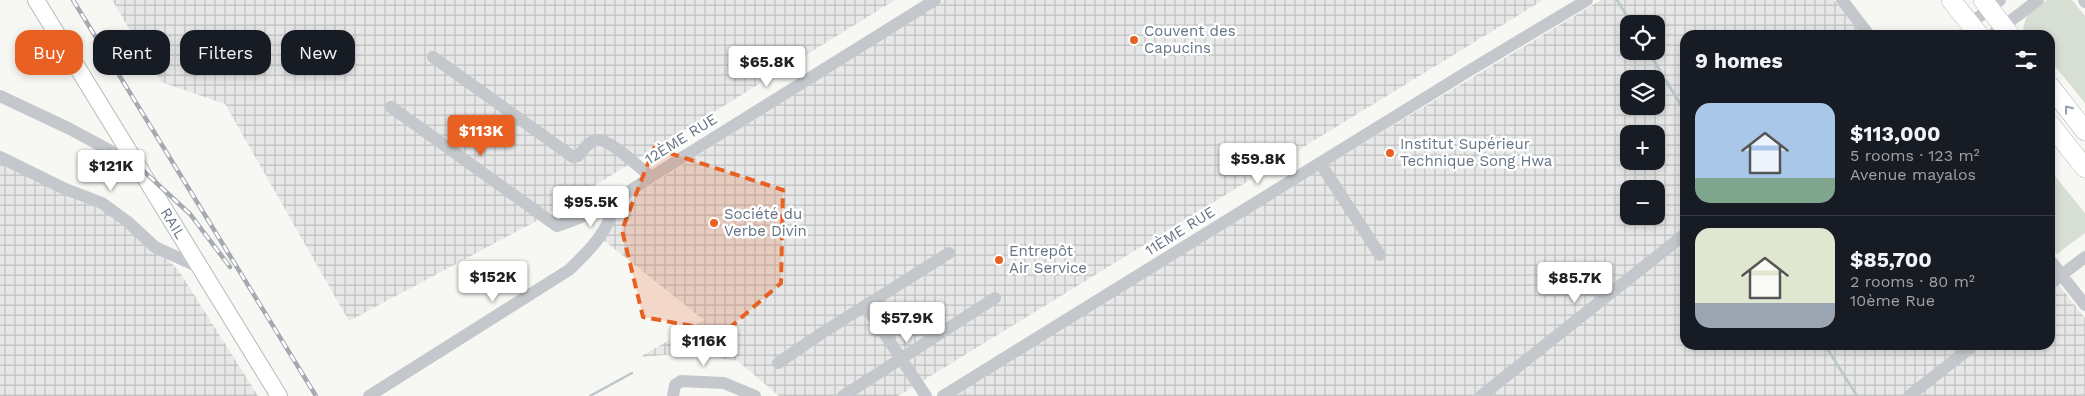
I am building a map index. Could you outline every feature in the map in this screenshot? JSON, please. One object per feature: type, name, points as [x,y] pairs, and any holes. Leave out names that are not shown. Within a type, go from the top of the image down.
[{"type":"highway","points":[[1951,0],[1974,29]]},
{"type":"highway","points":[[1991,3],[2001,30]]},
{"type":"highway","points":[[2055,92],[2085,131]]},
{"type":"highway","points":[[2055,130],[2085,168]]},
{"type":"main road","name":"RAIL","points":[[36,0],[280,396]]},
{"type":"street","name":"12ÈME RUE","points":[[391,108],[556,226],[577,220],[615,202],[651,177],[935,0]]},
{"type":"street","name":"11ÈME RUE","points":[[943,396],[1587,0]]},
{"type":"street","points":[[1842,0],[1865,30]]},
{"type":"street","points":[[2004,30],[2038,0]]},
{"type":"street","points":[[1974,29],[1991,3]]},
{"type":"street","points":[[433,57],[573,157],[578,156],[590,143],[599,140],[608,143],[651,177]]},
{"type":"street","points":[[0,96],[68,128],[138,165]]},
{"type":"street","points":[[0,157],[63,188],[102,203],[128,222],[155,247],[200,268]]},
{"type":"street","points":[[1320,163],[1380,255]]},
{"type":"street","points":[[369,396],[569,270],[596,244],[610,217],[615,202]]},
{"type":"street","points":[[1481,396],[1680,238]]},
{"type":"street","points":[[778,363],[949,253]]},
{"type":"street","points":[[2055,280],[2085,257]]},
{"type":"street","points":[[2055,266],[2085,304]]},
{"type":"street","points":[[843,396],[995,298]]},
{"type":"street","points":[[866,306],[926,396]]},
{"type":"street","points":[[1909,396],[1968,350]]},
{"type":"street","points":[[673,396],[677,382],[701,380],[724,383],[755,396]]},
{"type":"highlighted area","points":[[654,148],[783,190],[781,283],[725,332],[643,317],[622,230]]},
{"type":"shaded area","points":[[112,0],[895,0],[542,218],[349,321],[225,104],[161,82],[157,75],[170,75],[170,30],[130,30]]},
{"type":"shaded area","points":[[944,0],[1543,0],[898,396],[779,396],[738,361],[690,353],[640,357],[704,320],[597,235],[616,207]]},
{"type":"shaded area","points":[[1601,0],[1834,0],[1858,30],[1680,30],[1680,350],[2055,350],[2055,280],[2085,318],[2085,396],[944,396]]},
{"type":"shaded area","points":[[2047,0],[2072,0],[2085,16],[2085,103],[2055,66],[2055,30],[2025,30],[2023,28],[2027,15]]},
{"type":"shaded area","points":[[0,160],[130,222],[179,271],[258,396],[0,396]]},
{"type":"shaded area","points":[[2055,176],[2085,213],[2085,233],[2057,254],[2055,252]]},
{"type":"waterway","points":[[1617,0],[1626,15]]},
{"type":"waterway","points":[[1653,60],[1680,104]]},
{"type":"waterway","points":[[1828,350],[1857,396]]},
{"type":"waterway","points":[[590,396],[632,373]]},
{"type":"railway","points":[[73,0],[316,396]]},
{"type":"railway","points":[[137,165],[190,214],[230,267]]},
{"type":"place","name":"Couvent des Capucins","points":[[1134,40]]},
{"type":"place","name":"Institut Supérieur Technique Song Hwa","points":[[1390,153]]},
{"type":"place","name":"Société du Verbe Divin","points":[[714,223]]},
{"type":"place","name":"Entrepôt Air Service","points":[[999,260]]}]
